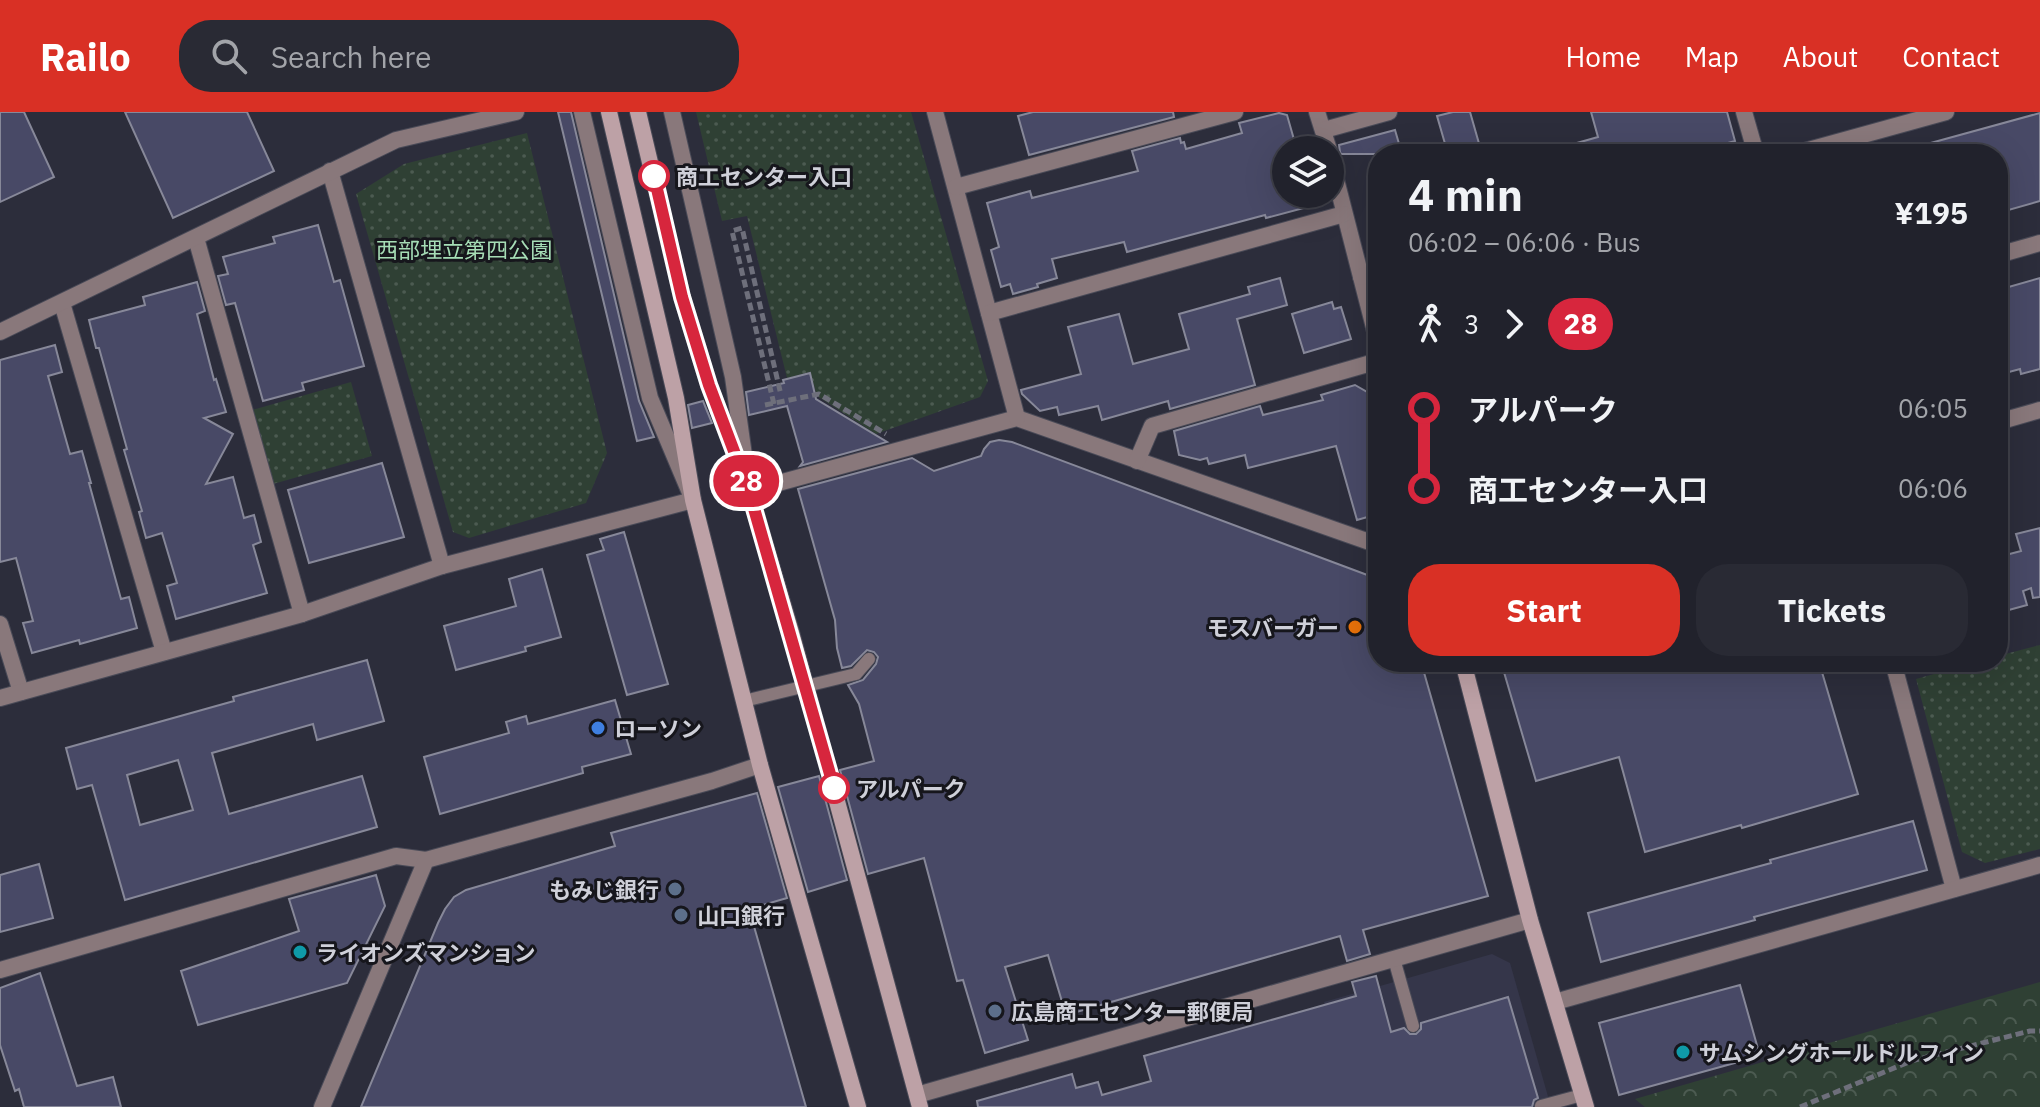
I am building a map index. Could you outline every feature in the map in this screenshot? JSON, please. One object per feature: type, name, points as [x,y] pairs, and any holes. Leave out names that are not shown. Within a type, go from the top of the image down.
[{"type":"street","points":[[0,332],[396,140],[516,112]]},
{"type":"street","points":[[582,112],[650,398],[693,500]]},
{"type":"street","points":[[609,112],[676,398],[693,500],[760,765],[858,1107]]},
{"type":"street","points":[[638,112],[682,297],[709,385],[749,491],[806,685],[918,1101],[1530,920]]},
{"type":"street","points":[[672,112],[733,377],[749,491]]},
{"type":"street","points":[[935,112],[1017,418]]},
{"type":"street","points":[[956,187],[1235,112]]},
{"type":"street","points":[[1317,112],[1325,136]]},
{"type":"street","points":[[1324,130],[1389,112]]},
{"type":"street","points":[[1744,112],[1753,144]]},
{"type":"street","points":[[1830,144],[1946,112]]},
{"type":"street","points":[[330,171],[442,566]]},
{"type":"street","points":[[1343,208],[1368,304]]},
{"type":"street","points":[[989,313],[1344,214]]},
{"type":"street","points":[[196,238],[302,614]]},
{"type":"street","points":[[2008,252],[2040,243]]},
{"type":"street","points":[[1361,277],[1368,275]]},
{"type":"street","points":[[62,303],[164,652]]},
{"type":"street","points":[[1137,461],[1152,426],[1368,364]]},
{"type":"street","points":[[2008,419],[2040,410]]},
{"type":"street","points":[[749,491],[1017,418],[1368,542]]},
{"type":"street","points":[[0,698],[302,614],[442,566],[693,500]]},
{"type":"street","points":[[0,624],[21,692]]},
{"type":"street","points":[[1466,672],[1530,920],[1584,1101]]},
{"type":"street","points":[[1896,672],[1954,889]]},
{"type":"street","points":[[0,970],[396,856],[426,860],[760,765]]},
{"type":"street","points":[[322,1107],[426,860]]},
{"type":"street","points":[[1555,1002],[2040,865]]},
{"type":"lane","points":[[744,701],[856,674],[869,659]]},
{"type":"lane","points":[[1394,959],[1413,1026]]},
{"type":"lane","points":[[1541,1106],[1584,1101]]},
{"type":"path","points":[[774,404],[732,231],[742,228],[781,395]]},
{"type":"path","points":[[765,405],[819,394],[890,436]]},
{"type":"path","points":[[1800,1107],[1911,1061],[2040,1031]]},
{"type":"shaded area","points":[[1492,954],[1510,963],[1551,1107],[1355,1107],[1324,1002]]},
{"type":"green space","points":[[696,112],[911,112],[988,381],[980,397],[876,434],[817,396],[810,372],[787,378],[747,216],[722,221]]},
{"type":"green space","name":"西部埋立第四公園","points":[[527,133],[607,453],[586,503],[469,538],[453,532],[356,194],[404,164]]},
{"type":"green space","points":[[351,382],[372,456],[273,484],[252,410]]},
{"type":"green space","points":[[2040,645],[2040,849],[1985,863],[1962,852],[1916,679],[1941,672],[2008,672],[2008,653]]},
{"type":"green space","points":[[2040,982],[2040,1107],[1645,1107],[1635,1099]]},
{"type":"building","points":[[0,112],[24,112],[54,177],[0,202]]},
{"type":"building","points":[[125,112],[247,112],[274,171],[173,218]]},
{"type":"building","points":[[558,112],[571,112],[639,401],[654,437],[637,441]]},
{"type":"building","points":[[1033,112],[1173,112],[1174,117],[1029,155],[1018,116]]},
{"type":"building","points":[[1470,112],[1479,144],[1445,144],[1437,116]]},
{"type":"building","points":[[1591,112],[1727,112],[1735,141],[1724,144],[1573,144],[1598,137]]},
{"type":"building","points":[[1279,113],[1287,115],[1293,136],[1272,136],[1272,208],[1304,208],[1266,218],[1265,215],[1127,252],[1124,242],[1052,259],[1057,278],[1013,294],[1010,284],[1001,287],[991,250],[999,247],[987,203],[1030,191],[1032,198],[1138,171],[1132,151],[1180,138],[1186,149],[1242,133],[1239,123]]},
{"type":"building","points":[[2040,113],[2040,201],[2008,210],[2008,144],[1927,144]]},
{"type":"building","points":[[1395,130],[1399,144],[1368,144],[1368,154],[1344,154],[1344,144]]},
{"type":"building","points":[[318,225],[334,282],[340,280],[364,366],[302,383],[304,390],[263,401],[235,303],[226,305],[218,276],[228,274],[223,257],[275,243],[273,237]]},
{"type":"building","points":[[1280,278],[1287,305],[1237,319],[1255,385],[1170,409],[1168,401],[1102,420],[1098,406],[1059,415],[1057,407],[1040,411],[1022,394],[1021,390],[1081,374],[1068,327],[1119,314],[1133,364],[1189,349],[1179,314],[1250,294],[1248,287]]},
{"type":"building","points":[[2040,278],[2040,369],[2021,374],[2020,369],[2008,372],[2008,287]]},
{"type":"building","points":[[197,282],[205,311],[197,314],[214,380],[226,412],[204,418],[233,434],[206,484],[233,477],[244,518],[254,515],[261,542],[253,545],[267,593],[176,619],[167,586],[177,583],[162,533],[146,538],[139,512],[142,511],[124,450],[127,449],[89,320],[145,305],[143,297]]},
{"type":"building","points":[[1332,302],[1334,309],[1341,307],[1351,339],[1304,353],[1292,314]]},
{"type":"building","points":[[55,345],[62,372],[48,376],[70,454],[82,451],[121,599],[129,597],[137,628],[32,653],[23,623],[33,621],[16,558],[0,562],[0,360]]},
{"type":"building","points":[[810,373],[816,399],[887,442],[800,466],[803,462],[787,406],[749,415],[746,392]]},
{"type":"building","points":[[1355,385],[1367,392],[1368,517],[1357,520],[1336,446],[1248,468],[1245,455],[1209,464],[1207,458],[1200,460],[1179,455],[1174,431],[1260,406],[1263,415],[1323,400],[1321,395]]},
{"type":"building","points":[[703,401],[712,423],[692,428],[688,405]]},
{"type":"building","name":"アルパーク","points":[[990,442],[1012,442],[1368,575],[1368,672],[1424,672],[1488,896],[1363,930],[1370,954],[1347,961],[1340,936],[1066,1015],[1048,955],[1005,967],[1028,1040],[985,1053],[963,980],[957,981],[924,858],[868,874],[840,770],[874,761],[859,704],[848,685],[863,680],[878,657],[867,650],[851,666],[842,668],[835,620],[798,489],[912,458],[934,471],[981,456]]},
{"type":"building","points":[[382,463],[404,537],[309,563],[288,490]]},
{"type":"building","points":[[2040,528],[2040,597],[2033,598],[2031,588],[2023,591],[2027,605],[2008,610],[2008,554],[2021,551],[2016,534]]},
{"type":"building","points":[[624,532],[668,684],[627,695],[587,555],[604,550],[600,539]]},
{"type":"building","points":[[542,569],[561,637],[525,647],[526,651],[456,670],[444,626],[516,606],[509,579]]},
{"type":"building","points":[[367,660],[384,721],[317,740],[313,724],[212,753],[229,814],[362,776],[377,827],[125,900],[92,785],[77,789],[66,748],[234,701],[233,697]],"holes":[[[178,760],[193,810],[140,825],[127,775]]]},
{"type":"building","points":[[1504,672],[1822,672],[1858,794],[1645,852],[1619,757],[1536,781]]},
{"type":"building","points":[[615,700],[631,754],[582,767],[583,773],[440,814],[424,757],[509,733],[506,722],[526,716],[528,724]]},
{"type":"building","points":[[819,776],[847,880],[808,892],[778,787]]},
{"type":"building","points":[[757,793],[787,898],[749,909],[806,1107],[361,1107],[438,923],[454,897],[466,890],[615,846],[611,833]]},
{"type":"building","points":[[1913,821],[1927,870],[1601,962],[1588,913]]},
{"type":"building","points":[[39,864],[53,918],[0,932],[0,875]]},
{"type":"building","name":"ライオンズマンション","points":[[376,875],[385,906],[347,983],[198,1025],[181,971],[299,931],[289,899]]},
{"type":"building","points":[[40,973],[77,1086],[113,1077],[121,1107],[24,1107],[19,1089],[15,1091],[0,1045],[0,988]]},
{"type":"building","points":[[1376,976],[1391,1032],[1404,1028],[1410,1034],[1416,1034],[1421,1029],[1421,1023],[1508,997],[1538,1098],[1532,1107],[978,1107],[977,1101],[1072,1074],[1076,1088],[1098,1082],[1102,1095],[1151,1081],[1144,1056],[1356,996],[1352,982]]},
{"type":"building","name":"サムシングホールドルフィン","points":[[1740,985],[1760,1056],[1619,1095],[1599,1023]]},
{"type":"bus line","name":"28","points":[[654,176],[682,297],[709,385],[749,491],[834,788]]},
{"type":"place","name":"商工センター入口","points":[[654,176]]},
{"type":"place","name":"モスバーガー","points":[[1355,627]]},
{"type":"place","name":"ローソン","points":[[598,728]]},
{"type":"place","name":"アルパーク","points":[[834,788]]},
{"type":"place","name":"もみじ銀行","points":[[675,889]]},
{"type":"place","name":"山口銀行","points":[[681,915]]},
{"type":"place","name":"ライオンズマンション","points":[[300,952]]},
{"type":"place","name":"広島商工センター郵便局","points":[[995,1011]]},
{"type":"place","name":"サムシングホールドルフィン","points":[[1683,1052]]}]
